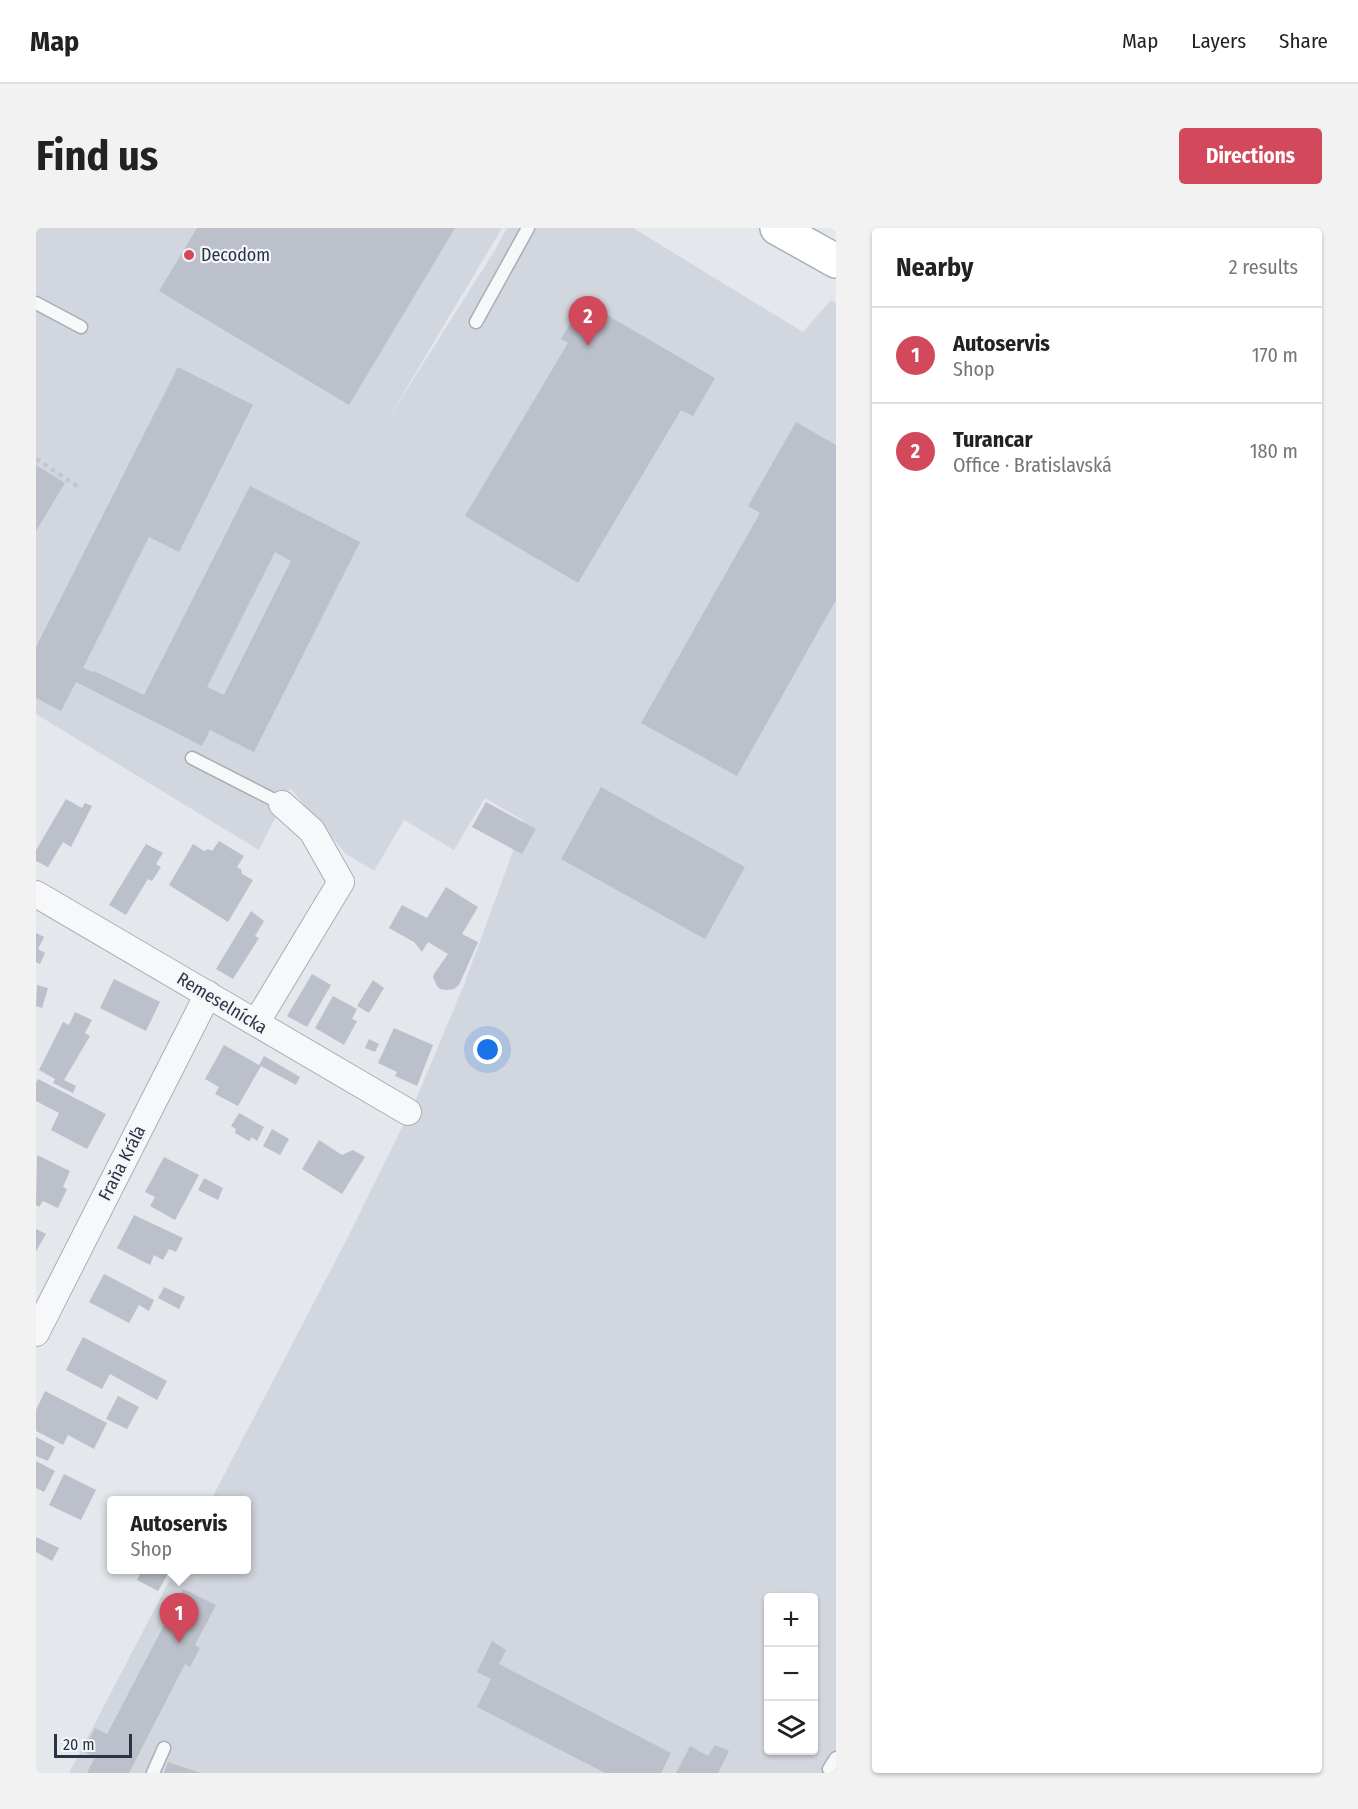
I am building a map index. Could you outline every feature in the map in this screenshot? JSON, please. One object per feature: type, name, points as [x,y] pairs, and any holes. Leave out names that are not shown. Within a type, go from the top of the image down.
[{"type":"main road","points":[[777,228],[836,261]]},
{"type":"street","points":[[256,1023],[341,882],[312,831],[282,804]]},
{"type":"street","name":"Remeselnícka","points":[[36,894],[408,1112]]},
{"type":"street","name":"Fraňa Kráľa","points":[[36,1333],[208,994]]},
{"type":"lane","points":[[476,322],[528,228]]},
{"type":"lane","points":[[36,303],[81,327]]},
{"type":"lane","points":[[192,758],[282,804]]},
{"type":"lane","points":[[153,1773],[164,1748]]},
{"type":"lane","points":[[836,1758],[829,1769],[836,1773]]},
{"type":"path","points":[[36,459],[80,488]]},
{"type":"shaded area","points":[[36,228],[502,228],[385,424],[507,228],[633,228],[803,332],[831,300],[836,303],[836,1773],[69,1773],[173,1574],[251,1574],[251,1496],[213,1496],[349,1235],[417,1097],[464,985],[524,821],[485,798],[454,850],[404,820],[374,871],[346,854],[290,788],[259,850],[36,714]]},
{"type":"building","points":[[197,228],[455,228],[349,405],[159,291]]},
{"type":"building","points":[[583,301],[715,378],[693,416],[681,410],[578,583],[465,516],[568,343],[561,339]]},
{"type":"building","points":[[178,367],[253,405],[179,552],[149,537],[83,668],[144,695],[250,486],[360,542],[254,752],[210,730],[202,746],[76,682],[61,711],[36,698],[36,647]],"holes":[[[275,552],[291,561],[224,695],[207,687]]]},
{"type":"building","points":[[796,422],[836,445],[836,600],[737,776],[641,723],[760,513],[748,506]]},
{"type":"building","points":[[36,465],[65,483],[36,531]]},
{"type":"building","points":[[601,787],[745,867],[705,939],[561,859]]},
{"type":"building","points":[[66,799],[82,808],[85,803],[92,806],[71,847],[63,842],[48,867],[36,861],[36,850]]},
{"type":"building","points":[[486,802],[536,829],[522,854],[472,827]]},
{"type":"building","points":[[219,841],[244,856],[237,867],[241,869],[242,874],[253,880],[228,922],[169,885],[193,844],[204,851],[208,849],[212,851]]},
{"type":"building","points":[[146,844],[163,853],[156,864],[161,867],[152,881],[148,879],[126,915],[109,905]]},
{"type":"building","points":[[446,887],[478,907],[462,934],[478,942],[459,985],[447,990],[440,989],[433,977],[448,954],[428,942],[422,952],[414,942],[389,928],[402,905],[427,918]]},
{"type":"building","points":[[251,911],[264,921],[255,936],[259,938],[233,979],[216,969]]},
{"type":"building","points":[[36,933],[44,937],[38,949],[45,953],[40,964],[36,962]]},
{"type":"building","points":[[312,974],[331,985],[307,1027],[287,1016]]},
{"type":"building","points":[[114,979],[160,1002],[146,1031],[100,1008]]},
{"type":"building","points":[[373,980],[384,988],[369,1013],[357,1006]]},
{"type":"building","points":[[37,985],[48,988],[42,1008],[36,1006]]},
{"type":"building","points":[[333,996],[357,1009],[352,1019],[357,1021],[344,1045],[315,1028]]},
{"type":"building","points":[[75,1012],[92,1020],[85,1033],[90,1036],[64,1080],[76,1086],[73,1093],[53,1083],[55,1079],[39,1070],[63,1022],[69,1025]]},
{"type":"building","points":[[394,1028],[433,1045],[417,1086],[395,1076],[397,1072],[378,1063]]},
{"type":"building","points":[[369,1039],[379,1044],[375,1052],[365,1048]]},
{"type":"building","points":[[224,1045],[259,1065],[264,1056],[300,1077],[296,1085],[261,1066],[238,1106],[215,1094],[219,1087],[205,1079]]},
{"type":"building","points":[[38,1079],[106,1114],[87,1149],[51,1130],[59,1113],[36,1101]]},
{"type":"building","points":[[239,1113],[264,1127],[257,1141],[252,1137],[249,1141],[235,1133],[236,1129],[231,1126]]},
{"type":"building","points":[[272,1129],[289,1139],[280,1155],[263,1146]]},
{"type":"building","points":[[319,1140],[342,1155],[353,1150],[365,1157],[342,1194],[302,1169]]},
{"type":"building","points":[[37,1155],[70,1171],[63,1187],[67,1189],[58,1208],[43,1201],[39,1207],[36,1205]]},
{"type":"building","points":[[164,1157],[199,1175],[175,1220],[150,1206],[155,1197],[145,1192]]},
{"type":"building","points":[[204,1178],[223,1188],[218,1200],[198,1190]]},
{"type":"building","points":[[134,1215],[183,1238],[176,1252],[169,1249],[163,1260],[154,1255],[150,1265],[117,1248]]},
{"type":"building","points":[[36,1229],[46,1234],[36,1251]]},
{"type":"building","points":[[104,1274],[154,1300],[149,1311],[139,1305],[129,1323],[89,1302]]},
{"type":"building","points":[[164,1287],[185,1297],[179,1309],[158,1298]]},
{"type":"building","points":[[83,1337],[167,1381],[157,1400],[110,1374],[102,1389],[66,1370]]},
{"type":"building","points":[[45,1391],[107,1423],[94,1449],[68,1435],[63,1445],[36,1431],[36,1410]]},
{"type":"building","points":[[118,1396],[139,1407],[127,1429],[106,1419]]},
{"type":"building","points":[[36,1437],[55,1447],[48,1461],[36,1456]]},
{"type":"building","points":[[36,1461],[55,1471],[44,1492],[36,1488]]},
{"type":"building","points":[[64,1474],[96,1490],[81,1520],[49,1505]]},
{"type":"building","points":[[36,1537],[59,1548],[52,1561],[36,1552]]},
{"type":"building","points":[[140,1574],[168,1574],[158,1591],[137,1580]]},
{"type":"building","points":[[183,1589],[216,1605],[195,1645],[200,1648],[190,1667],[185,1664],[129,1773],[87,1773],[95,1757],[83,1751],[95,1728],[107,1734]]},
{"type":"building","points":[[492,1641],[506,1650],[499,1664],[671,1753],[661,1773],[605,1773],[477,1707],[491,1679],[477,1672]]},
{"type":"building","points":[[715,1745],[729,1751],[718,1773],[676,1773],[690,1746],[708,1756]]},
{"type":"building","points":[[168,1762],[201,1773],[164,1773]]},
{"type":"place","name":"Decodom","points":[[189,255]]},
{"type":"place","name":"Turancar","points":[[588,346]]},
{"type":"place","name":"Autoservis","points":[[179,1643]]}]
